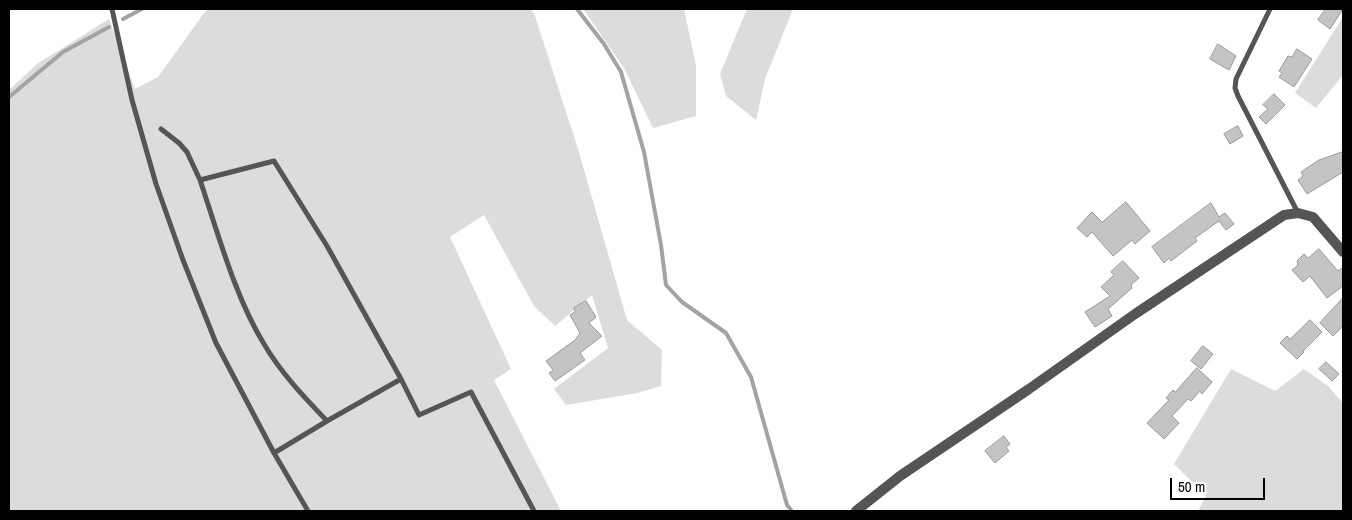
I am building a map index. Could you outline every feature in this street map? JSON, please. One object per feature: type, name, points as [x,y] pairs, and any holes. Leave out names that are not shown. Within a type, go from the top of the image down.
[{"type":"street","points":[[856,511],[900,476],[1135,314],[1284,215],[1298,213],[1313,217],[1343,252]]},
{"type":"lane","points":[[112,9],[132,100],[156,184],[183,260],[216,343],[274,453],[308,511]]},
{"type":"lane","points":[[1270,9],[1236,79],[1235,88],[1298,213]]},
{"type":"lane","points":[[161,129],[179,142],[187,152],[200,180],[240,295],[263,343],[296,388],[327,420]]},
{"type":"lane","points":[[200,180],[274,161],[327,246],[401,379],[419,416],[471,392],[534,511]]},
{"type":"lane","points":[[274,453],[327,420],[401,379]]},
{"type":"shaded area","points":[[207,9],[530,9],[534,13],[578,149],[627,320],[662,350],[661,386],[637,393],[566,405],[554,389],[608,348],[592,295],[555,326],[534,306],[484,215],[450,237],[511,369],[494,380],[561,511],[9,511],[9,90],[37,64],[109,19],[135,89],[158,77]]},
{"type":"shaded area","points":[[583,9],[684,9],[696,66],[696,116],[653,128],[624,68]]},
{"type":"shaded area","points":[[747,9],[793,9],[765,79],[756,120],[726,96],[720,74]]},
{"type":"shaded area","points":[[1343,17],[1343,75],[1316,108],[1295,93]]},
{"type":"shaded area","points":[[1231,369],[1275,391],[1304,369],[1328,386],[1343,403],[1343,511],[1198,511],[1206,496],[1174,464]]},
{"type":"building","points":[[1326,9],[1343,9],[1330,29],[1318,20]]},
{"type":"building","points":[[1218,44],[1236,56],[1229,70],[1210,59]]},
{"type":"building","points":[[1297,49],[1312,59],[1294,87],[1279,77],[1282,73],[1279,71],[1288,56],[1292,57]]},
{"type":"building","points":[[1274,94],[1285,105],[1266,124],[1259,117],[1268,109],[1263,105]]},
{"type":"building","points":[[1238,126],[1243,136],[1230,144],[1224,134]]},
{"type":"building","points":[[1343,152],[1343,172],[1307,194],[1298,180],[1303,176],[1301,172],[1319,160]]},
{"type":"building","points":[[1126,202],[1150,231],[1135,244],[1132,240],[1113,256],[1092,232],[1087,237],[1077,228],[1092,212],[1102,222]]},
{"type":"building","points":[[1211,203],[1219,217],[1225,213],[1234,224],[1226,230],[1219,221],[1195,238],[1197,241],[1171,261],[1169,258],[1164,263],[1152,247]]},
{"type":"building","points":[[1319,249],[1338,271],[1343,267],[1343,286],[1327,298],[1310,276],[1303,282],[1292,270],[1298,265],[1297,261],[1304,254],[1308,258]]},
{"type":"building","points":[[1123,261],[1139,278],[1131,285],[1132,288],[1108,309],[1112,316],[1095,327],[1085,312],[1110,296],[1101,287],[1114,275],[1111,272]]},
{"type":"building","points":[[1343,298],[1343,326],[1333,336],[1320,323]]},
{"type":"building","points":[[586,301],[596,317],[589,323],[602,336],[580,353],[585,360],[555,381],[549,373],[553,370],[546,361],[575,340],[580,333],[570,315],[575,312],[574,308]]},
{"type":"building","points":[[1310,320],[1322,332],[1297,359],[1280,343],[1287,336],[1290,339]]},
{"type":"building","points":[[1203,346],[1213,354],[1201,369],[1191,361]]},
{"type":"building","points":[[1326,362],[1339,374],[1332,381],[1319,369]]},
{"type":"building","points":[[1197,368],[1212,382],[1202,394],[1200,391],[1191,401],[1188,399],[1172,416],[1179,423],[1164,439],[1147,423],[1169,400],[1166,398],[1173,390],[1175,392]]},
{"type":"building","points":[[1004,436],[1010,444],[1006,447],[1009,451],[995,463],[985,451]]},
{"type":"waterway","points":[[123,19],[142,9]]},
{"type":"waterway","points":[[577,9],[604,44],[621,72],[644,152],[661,245],[666,285],[682,302],[726,333],[751,377],[787,505],[792,511]]},
{"type":"waterway","points":[[9,97],[63,52],[109,27]]}]
